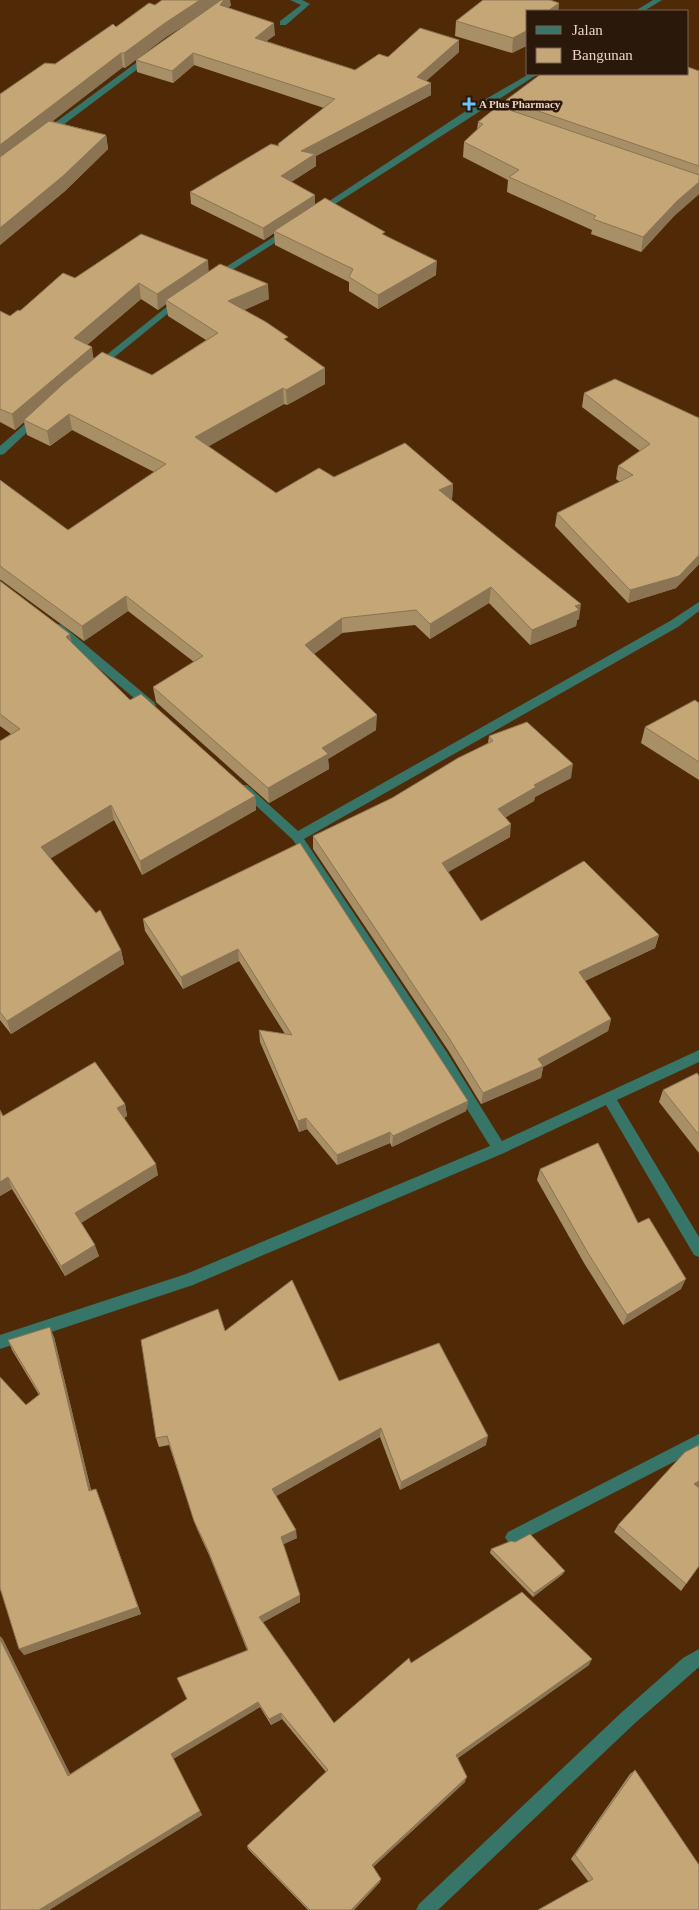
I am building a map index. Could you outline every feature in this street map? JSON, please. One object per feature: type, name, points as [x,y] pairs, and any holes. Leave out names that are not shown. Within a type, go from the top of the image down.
[{"type":"street","points":[[283,23],[306,4],[294,0]]},
{"type":"street","points":[[641,10],[658,0]]},
{"type":"street","points":[[40,138],[157,52]]},
{"type":"street","points":[[310,216],[479,111],[533,75]]},
{"type":"street","points":[[211,280],[293,226]]},
{"type":"street","points":[[90,372],[186,296]]},
{"type":"street","points":[[0,452],[48,408]]},
{"type":"street","points":[[297,837],[674,624],[699,606]]},
{"type":"street","points":[[46,619],[98,660],[161,714]]},
{"type":"street","points":[[233,779],[297,837],[436,1047],[498,1149]]},
{"type":"street","points":[[0,1342],[188,1280],[498,1149],[699,1056]]},
{"type":"street","points":[[609,1098],[699,1250]]},
{"type":"street","points":[[513,1537],[699,1441]]},
{"type":"street","points":[[425,1910],[628,1718],[699,1657]]},
{"type":"building","points":[[162,0],[200,0],[124,53],[121,53],[0,145],[0,94],[45,63],[55,64],[113,24],[116,27],[149,3],[155,5]]},
{"type":"building","points":[[221,0],[224,0],[220,5],[274,23],[255,38],[355,70],[379,54],[388,57],[420,28],[459,40],[417,77],[431,83],[301,151],[315,154],[281,176],[315,195],[263,228],[190,192],[271,144],[279,146],[278,144],[335,99],[193,53],[172,71],[136,60]]},
{"type":"building","points":[[483,0],[550,0],[559,3],[549,10],[526,10],[526,31],[513,38],[456,21]]},
{"type":"building","points":[[689,67],[699,71],[699,166],[506,100],[540,75],[689,75]]},
{"type":"building","points":[[498,106],[699,175],[699,182],[677,201],[643,237],[593,219],[596,216],[509,177],[519,170],[464,142],[483,124],[478,122]]},
{"type":"building","points":[[49,121],[106,135],[63,176],[0,228],[0,157]]},
{"type":"building","points":[[325,198],[385,232],[382,234],[437,261],[378,295],[349,277],[353,269],[274,231]]},
{"type":"building","points":[[141,234],[208,260],[157,294],[139,283],[74,338],[92,347],[12,414],[0,409],[0,311],[10,316],[18,310],[20,311],[63,273],[75,278]]},
{"type":"building","points":[[220,264],[268,284],[228,301],[266,322],[288,337],[284,339],[325,368],[286,390],[283,388],[195,437],[276,493],[319,468],[334,477],[405,443],[453,484],[439,490],[581,604],[575,606],[579,610],[532,630],[491,587],[430,624],[416,610],[342,618],[305,645],[377,715],[322,748],[328,754],[268,788],[153,687],[203,656],[126,596],[82,626],[0,566],[0,480],[68,530],[166,464],[69,414],[47,431],[24,420],[63,384],[102,352],[152,375],[218,333],[166,300]]},
{"type":"building","points":[[615,379],[699,418],[699,555],[679,576],[630,590],[557,513],[633,475],[618,466],[650,444],[584,393]]},
{"type":"building","points":[[0,581],[70,634],[66,637],[130,700],[141,694],[255,796],[140,861],[111,805],[41,847],[96,913],[100,910],[121,950],[7,1021],[0,1012],[0,741],[20,729],[0,714]]},
{"type":"building","points":[[695,700],[699,703],[699,762],[645,727]]},
{"type":"building","points":[[527,722],[573,764],[534,785],[536,787],[498,809],[511,824],[442,863],[481,921],[584,861],[659,935],[579,972],[611,1019],[538,1059],[543,1066],[483,1093],[449,1038],[313,836],[392,798],[458,758],[493,741],[489,736]]},
{"type":"building","points":[[300,843],[468,1101],[393,1136],[390,1132],[337,1155],[306,1118],[298,1121],[259,1030],[292,1035],[238,949],[181,977],[143,919]]},
{"type":"building","points":[[95,1062],[125,1104],[117,1108],[156,1164],[75,1213],[95,1245],[61,1266],[8,1177],[0,1182],[0,1110],[3,1116]]},
{"type":"building","points":[[697,1073],[699,1076],[699,1135],[663,1090]]},
{"type":"building","points":[[598,1143],[638,1223],[649,1218],[686,1279],[627,1315],[588,1253],[540,1169]]},
{"type":"building","points":[[292,1280],[339,1381],[439,1343],[488,1436],[401,1482],[381,1428],[272,1489],[296,1530],[281,1537],[300,1595],[259,1617],[334,1723],[409,1658],[411,1663],[522,1592],[592,1659],[456,1755],[467,1777],[372,1865],[381,1879],[351,1910],[310,1910],[247,1846],[328,1770],[281,1713],[269,1719],[258,1702],[171,1754],[200,1811],[39,1910],[0,1910],[0,1639],[68,1776],[187,1699],[177,1678],[248,1650],[207,1548],[194,1521],[167,1436],[156,1438],[141,1340],[218,1309],[225,1331]]},
{"type":"building","points":[[50,1327],[89,1491],[96,1489],[138,1607],[19,1649],[0,1588],[0,1377],[26,1405],[40,1394],[8,1340]]},
{"type":"building","points":[[699,1445],[699,1481],[694,1484],[699,1488],[699,1566],[686,1584],[618,1525],[685,1452]]},
{"type":"building","points":[[530,1534],[565,1571],[534,1593],[491,1549],[511,1541],[515,1542]]},
{"type":"building","points":[[635,1770],[699,1865],[699,1910],[538,1910],[593,1879],[575,1855]]},
{"type":"place","name":"A Plus Pharmacy","points":[[469,104]]}]
